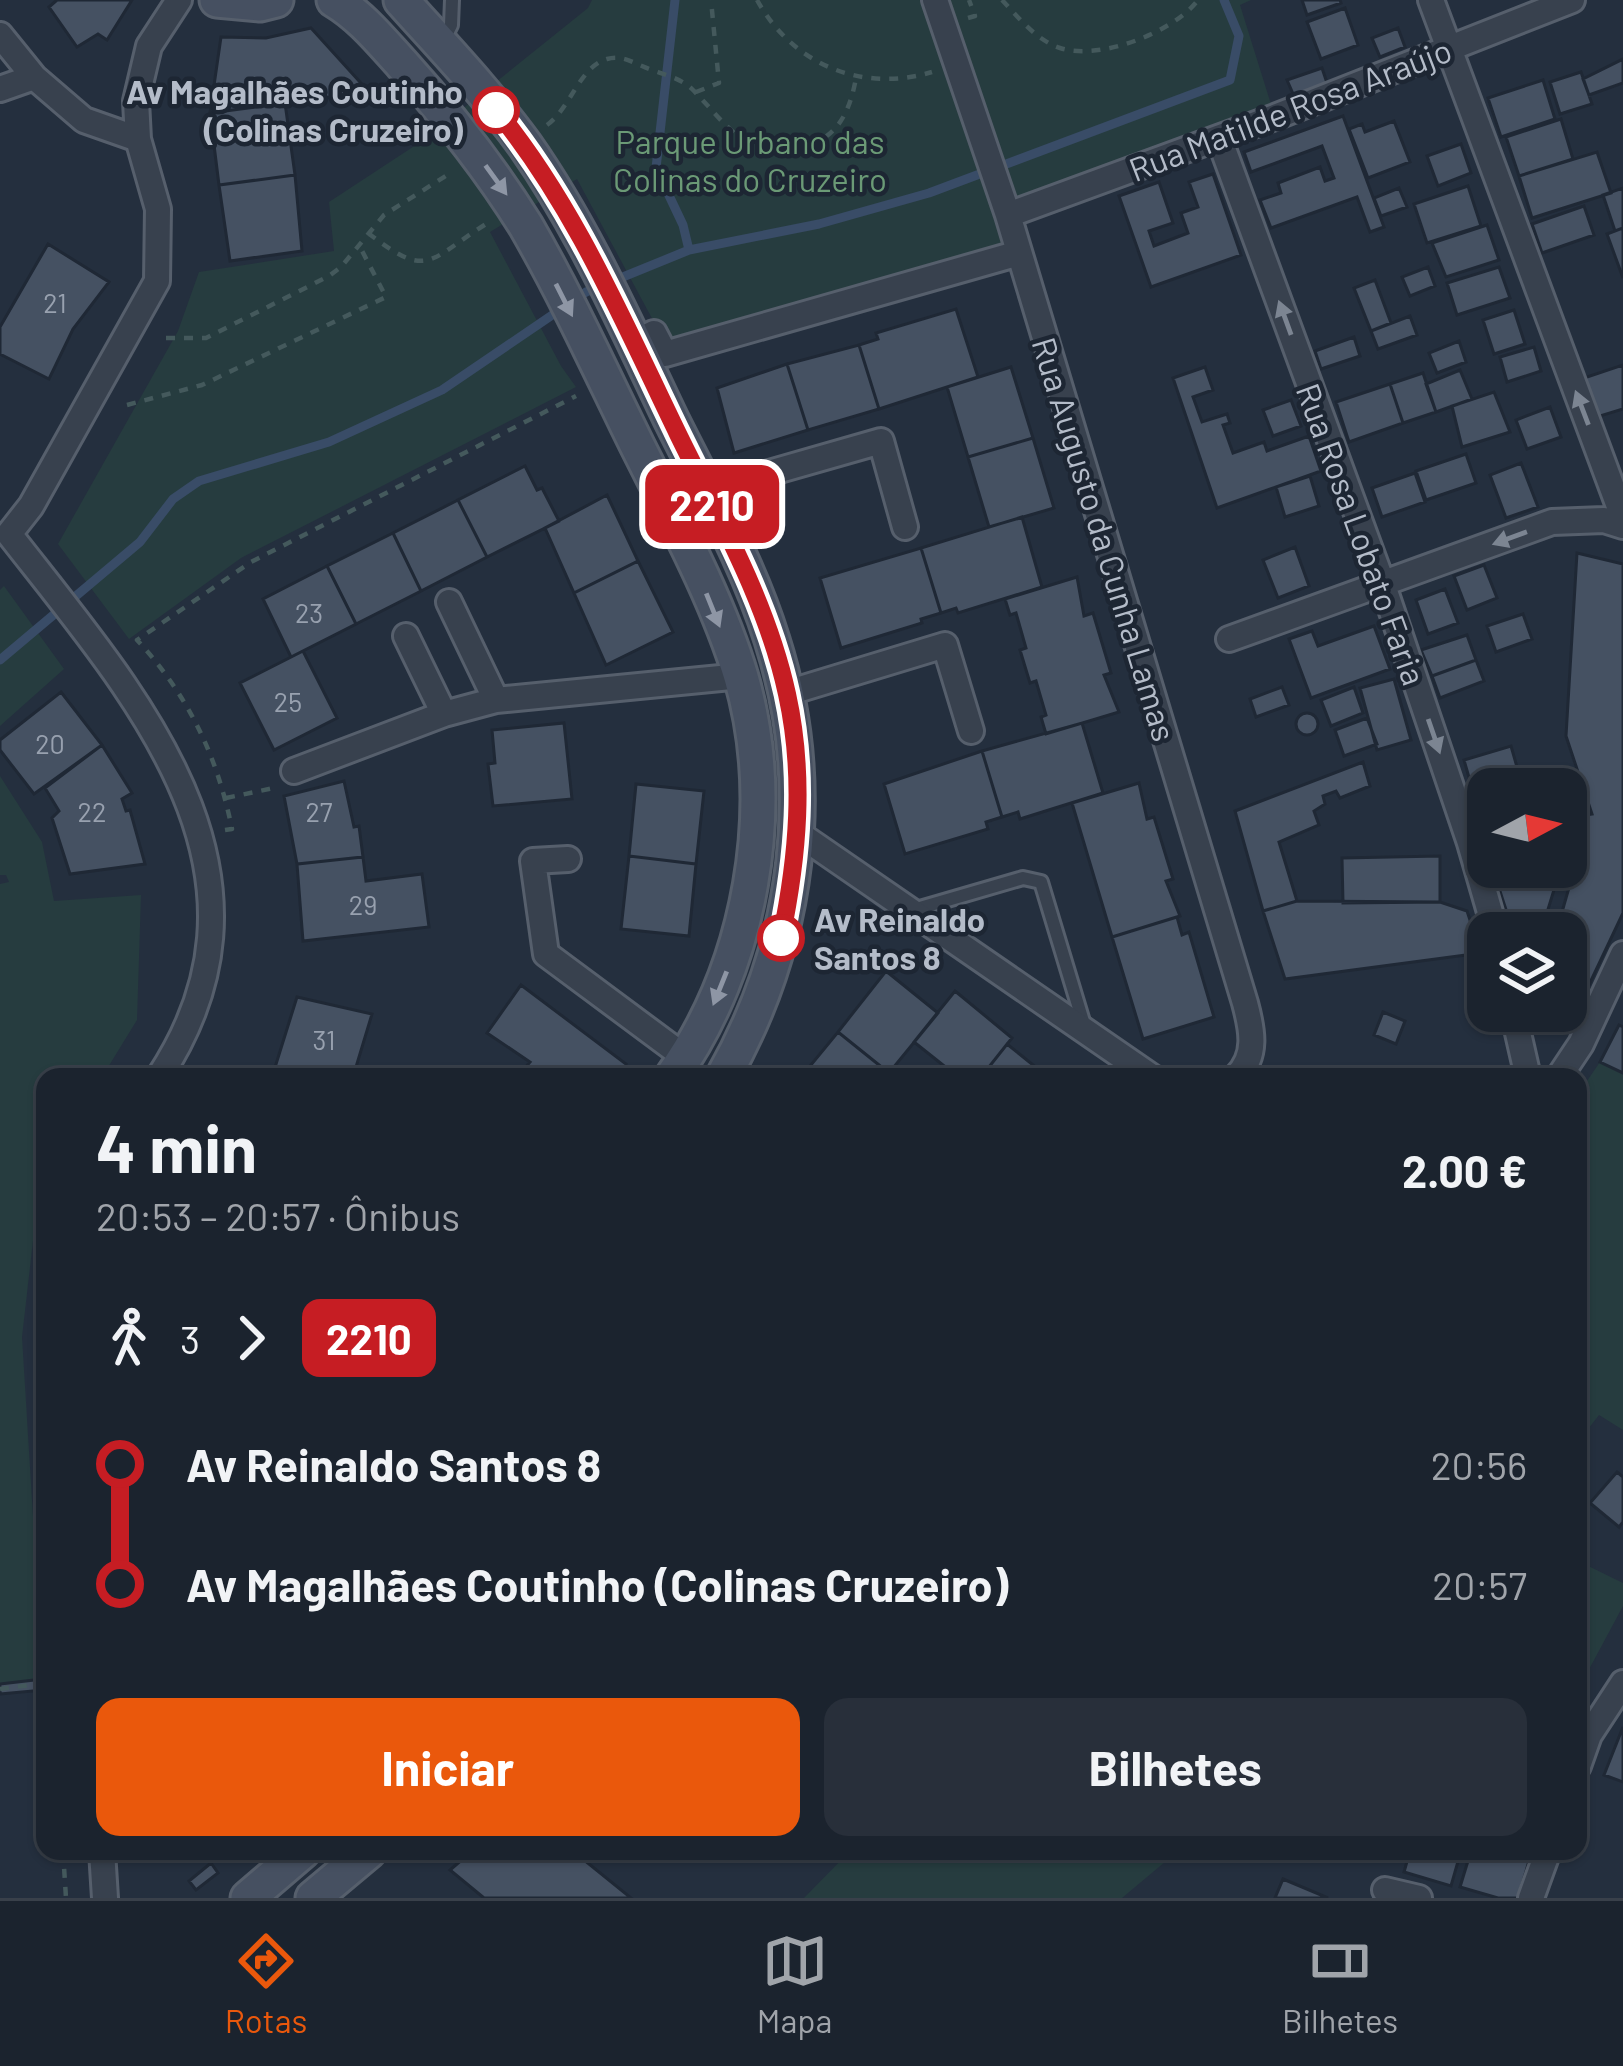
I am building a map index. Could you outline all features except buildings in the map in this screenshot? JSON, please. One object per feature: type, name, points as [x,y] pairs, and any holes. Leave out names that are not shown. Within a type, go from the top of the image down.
[{"type":"main road","points":[[218,0],[260,4],[276,0]]},
{"type":"main road","points":[[334,0],[372,31],[442,108],[501,186],[538,247],[689,550],[741,676],[759,830],[742,924],[729,966],[679,1068]]},
{"type":"main road","points":[[401,0],[523,142],[574,226],[745,570],[771,636],[787,693],[799,834],[781,938],[729,1068]]},
{"type":"main road","points":[[248,1898],[292,1860]]},
{"type":"main road","points":[[313,1898],[358,1860]]},
{"type":"street","points":[[165,1068],[178,1047],[201,982],[210,902],[206,856],[194,808],[158,734],[5,530],[31,506],[158,281],[158,209],[138,139],[136,101],[149,46],[179,0]]},
{"type":"street","name":"Rua Augusto da Cunha Lamas","points":[[935,0],[1008,215],[1246,1003],[1254,1039],[1245,1068]]},
{"type":"street","points":[[1229,639],[1552,522],[1623,522],[1431,0]]},
{"type":"street","name":"Rua Matilde Rosa Araújo","points":[[1008,215],[1572,0]]},
{"type":"street","points":[[0,35],[34,77],[84,120],[138,139]]},
{"type":"street","points":[[0,89],[34,77]]},
{"type":"street","name":"Rua Rosa Lobato Faria","points":[[1219,138],[1383,585],[1490,912]]},
{"type":"street","points":[[632,338],[654,333],[665,354],[1019,253]]},
{"type":"street","points":[[706,491],[880,441],[905,527]]},
{"type":"street","points":[[448,602],[496,700]]},
{"type":"street","points":[[406,636],[444,714]]},
{"type":"street","points":[[787,693],[945,645],[971,731]]},
{"type":"street","points":[[294,771],[444,714],[496,700],[741,676]]},
{"type":"street","points":[[799,834],[1139,1068]]},
{"type":"street","points":[[568,859],[533,861],[546,953],[679,1068]]},
{"type":"street","points":[[1565,1068],[1623,954]]},
{"type":"street","points":[[1518,1032],[1526,1068]]},
{"type":"street","points":[[1587,1730],[1623,1683]]},
{"type":"street","points":[[103,1860],[105,1898]]},
{"type":"street","points":[[1531,1898],[1545,1860]]},
{"type":"street","points":[[1385,1890],[1419,1898]]},
{"type":"lane","points":[[442,44],[452,25],[452,0]]},
{"type":"lane","points":[[912,910],[1023,878],[1041,882],[1086,1031]]},
{"type":"path","points":[[695,93],[719,83],[711,0]]},
{"type":"path","points":[[757,0],[771,25],[799,52],[856,78],[892,81],[932,73],[925,56]]},
{"type":"path","points":[[946,27],[975,16],[969,0]]},
{"type":"path","points":[[1002,0],[1033,32],[1065,50],[1130,43],[1153,35],[1198,0]]},
{"type":"path","points":[[523,142],[562,115],[589,70],[603,60],[622,57],[689,85],[740,139],[777,152],[821,142],[851,105],[856,78]]},
{"type":"path","points":[[166,338],[206,338],[329,276],[398,205],[457,169]]},
{"type":"path","points":[[368,232],[402,259],[418,262],[432,259],[493,220]]},
{"type":"path","points":[[127,405],[202,385],[386,297],[359,245]]},
{"type":"path","points":[[232,829],[199,724],[171,680],[137,640],[251,562],[584,392],[574,373],[593,358]]},
{"type":"path","points":[[226,798],[287,786],[284,775],[294,771]]},
{"type":"path","points":[[0,1689],[36,1684]]},
{"type":"path","points":[[64,1860],[66,1898]]},
{"type":"green space","name":"Parque Urbano das Colinas do Cruzeiro","points":[[592,0],[1251,0],[1240,5],[1275,117],[1008,215],[1019,253],[669,350],[577,179],[490,232],[576,387],[241,558],[129,639],[58,544],[178,331],[199,272],[334,251],[329,202],[425,139]]},
{"type":"green space","points":[[4,586],[64,669],[0,726],[0,590]]},
{"type":"green space","points":[[0,776],[42,842],[54,901],[141,895],[137,1020],[108,1068],[36,1068],[36,1229],[22,1337],[36,1565],[36,1680],[0,1684],[0,884],[9,882],[6,875],[0,875]]},
{"type":"green space","points":[[1600,1062],[1623,1073],[1623,1430],[1599,1415],[1587,1430],[1587,1081]]},
{"type":"green space","points":[[1587,1565],[1623,1583],[1623,1606],[1587,1673]]},
{"type":"green space","points":[[841,1860],[1167,1860],[1122,1898],[804,1898]]},
{"type":"waterway","points":[[0,660],[140,542],[173,499],[199,481],[329,442],[442,390],[586,292],[689,250],[683,225],[656,168],[675,0]]},
{"type":"waterway","points":[[689,250],[819,224],[929,193],[1230,80],[1239,36],[1224,0]]},
{"type":"bus line","name":"2210","points":[[496,110],[523,142],[574,226],[745,570],[771,636],[792,720],[798,794],[799,834],[781,938]]},
{"type":"place","name":"Av Magalhães Coutinho (Colinas Cruzeiro)","points":[[496,110]]},
{"type":"place","name":"Av Reinaldo Santos 8","points":[[781,938]]}]
